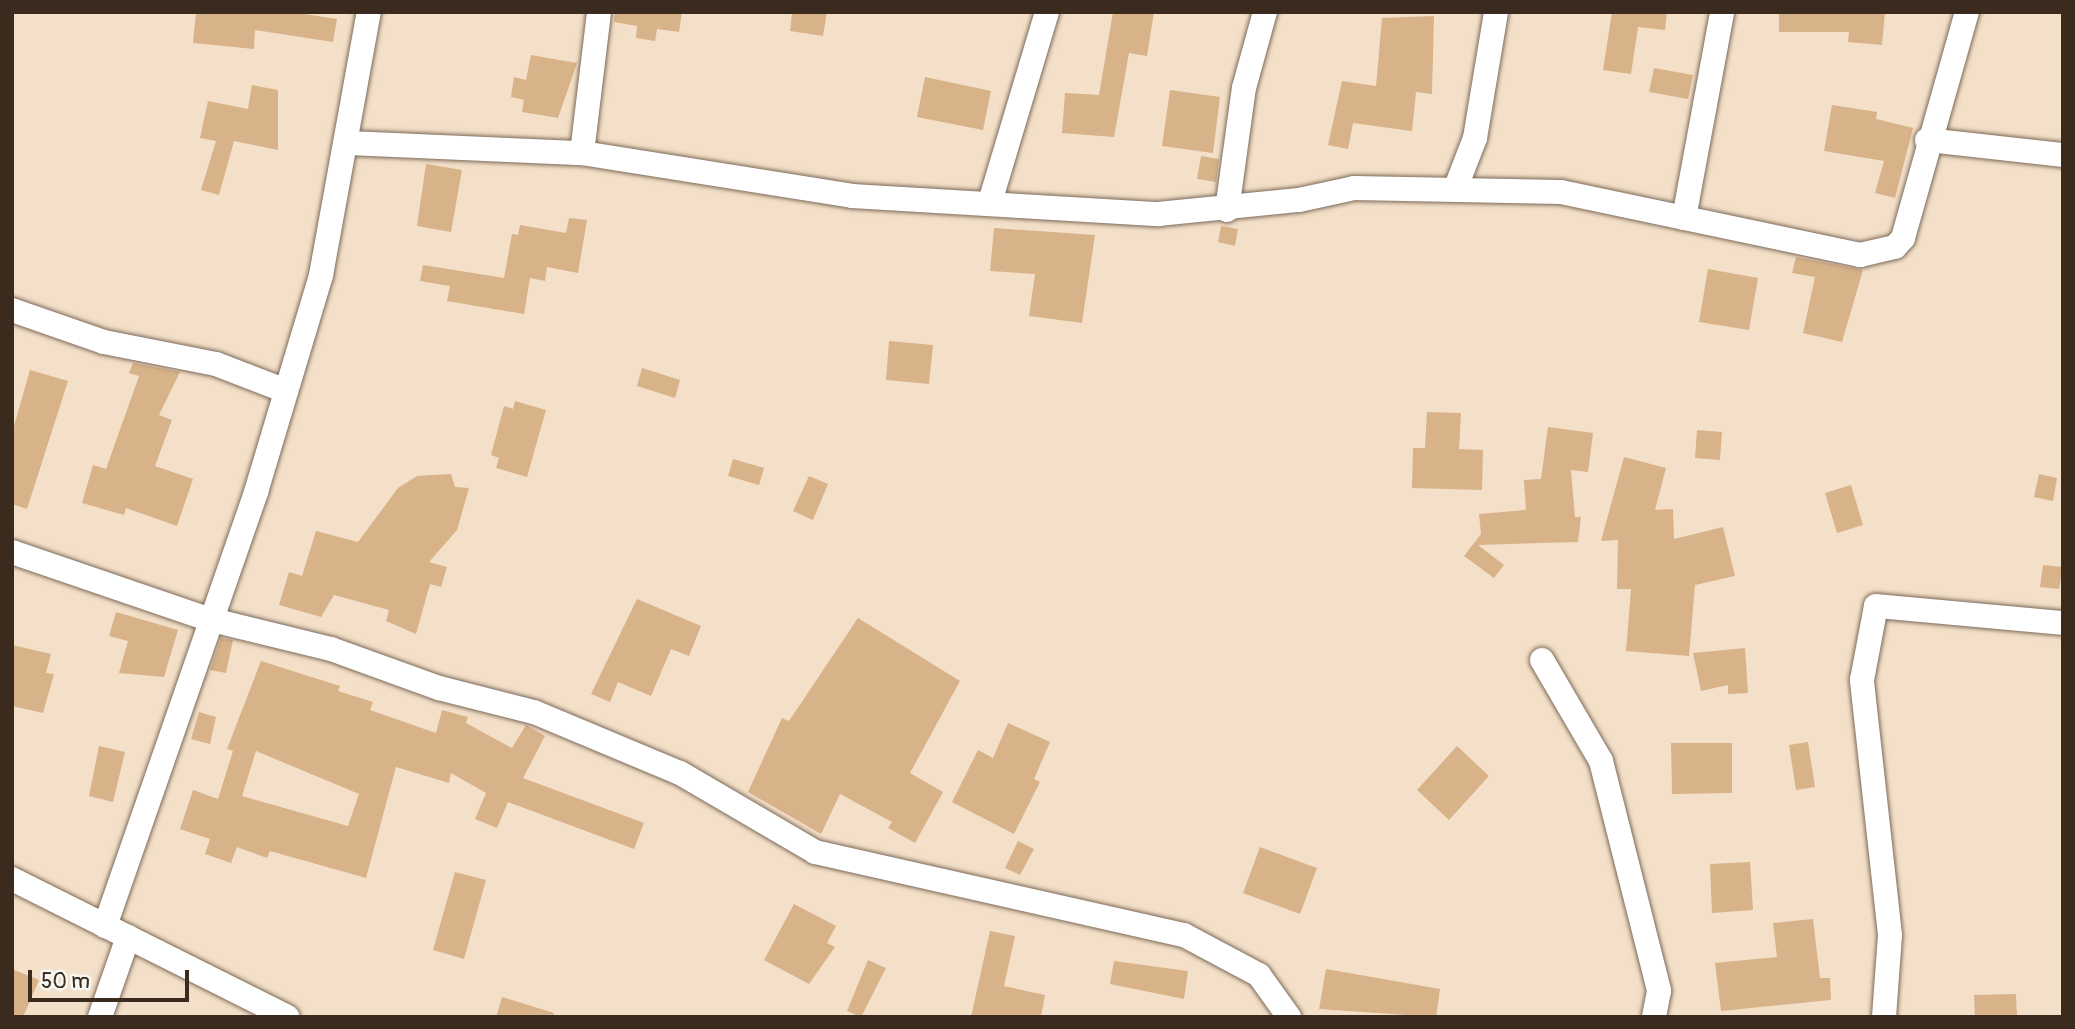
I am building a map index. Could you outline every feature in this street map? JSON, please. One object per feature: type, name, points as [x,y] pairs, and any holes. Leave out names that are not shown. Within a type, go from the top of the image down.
[{"type":"street","points":[[105,926],[286,391],[321,275],[349,143],[369,12]]},
{"type":"street","points":[[583,153],[599,12]]},
{"type":"street","points":[[990,202],[1047,12]]},
{"type":"street","points":[[1227,210],[1244,88],[1265,12]]},
{"type":"street","points":[[1456,187],[1475,138],[1496,12]]},
{"type":"street","points":[[1684,218],[1722,12]]},
{"type":"street","points":[[349,143],[583,153],[810,192],[1158,214],[1227,210],[1354,188],[1456,187],[1602,197],[1821,248],[1878,253],[1903,238],[1927,140],[1967,12]]},
{"type":"street","points":[[1927,140],[2063,155]]},
{"type":"street","points":[[12,310],[104,342],[216,364],[286,391]]},
{"type":"street","points":[[12,551],[208,619],[331,649],[439,688],[534,712],[680,774],[815,852],[1184,935],[1259,975],[1289,1017]]},
{"type":"street","points":[[1884,1017],[1890,935],[1862,680],[1876,606],[2063,623]]},
{"type":"street","points":[[1542,660],[1601,761],[1659,991],[1654,1017]]},
{"type":"street","points":[[12,879],[286,1017]]},
{"type":"street","points":[[100,1017],[128,937]]},
{"type":"building","points":[[196,12],[291,12],[337,19],[333,42],[255,30],[254,49],[193,43]]},
{"type":"building","points":[[615,12],[682,12],[679,32],[657,29],[655,41],[636,38],[637,26],[614,22]]},
{"type":"building","points":[[792,12],[827,12],[823,36],[790,31]]},
{"type":"building","points":[[1113,12],[1154,12],[1147,56],[1129,53],[1114,137],[1062,133],[1065,93],[1099,95]]},
{"type":"building","points":[[1612,12],[1667,12],[1665,30],[1638,27],[1631,74],[1603,70]]},
{"type":"building","points":[[1779,12],[1885,12],[1882,45],[1848,42],[1849,32],[1779,32]]},
{"type":"building","points":[[1434,16],[1432,94],[1416,92],[1412,131],[1353,123],[1348,149],[1328,145],[1342,81],[1376,86],[1382,18]]},
{"type":"building","points":[[531,55],[577,63],[558,118],[522,112],[524,100],[511,97],[514,77],[526,80]]},
{"type":"building","points":[[1654,68],[1693,75],[1688,99],[1649,92]]},
{"type":"building","points":[[925,77],[991,91],[983,130],[917,117]]},
{"type":"building","points":[[252,85],[278,90],[278,150],[234,141],[219,195],[201,190],[216,141],[200,138],[208,101],[248,109]]},
{"type":"building","points":[[1170,90],[1220,97],[1213,153],[1162,146]]},
{"type":"building","points":[[1832,105],[1877,112],[1876,119],[1913,128],[1895,198],[1875,193],[1884,161],[1824,151]]},
{"type":"building","points":[[1201,156],[1219,159],[1216,182],[1197,179]]},
{"type":"building","points":[[426,164],[462,170],[451,232],[417,226]]},
{"type":"building","points":[[569,218],[587,220],[578,273],[547,267],[545,281],[530,278],[524,314],[447,301],[450,286],[420,281],[423,265],[504,278],[512,234],[518,235],[520,225],[566,233]]},
{"type":"building","points":[[1221,226],[1238,229],[1235,246],[1218,242]]},
{"type":"building","points":[[994,228],[1095,235],[1082,323],[1029,316],[1035,274],[990,271]]},
{"type":"building","points":[[1796,257],[1863,270],[1842,342],[1803,333],[1815,277],[1792,273]]},
{"type":"building","points":[[1708,269],[1758,278],[1749,330],[1699,322]]},
{"type":"building","points":[[889,341],[933,345],[929,384],[886,380]]},
{"type":"building","points":[[133,363],[180,372],[159,415],[172,420],[155,466],[193,479],[177,526],[126,508],[124,515],[82,503],[93,465],[106,469],[139,376],[129,373]]},
{"type":"building","points":[[642,368],[680,380],[675,398],[637,386]]},
{"type":"building","points":[[30,370],[68,381],[27,509],[12,504],[12,433]]},
{"type":"building","points":[[515,401],[546,410],[527,477],[496,468],[499,458],[491,455],[504,406],[513,409]]},
{"type":"building","points":[[1427,412],[1461,413],[1459,449],[1483,450],[1482,490],[1412,488],[1413,448],[1425,448]]},
{"type":"building","points":[[1548,427],[1593,433],[1588,472],[1571,470],[1575,517],[1581,517],[1578,542],[1478,545],[1504,565],[1494,578],[1464,556],[1481,534],[1479,514],[1526,510],[1524,480],[1541,479]]},
{"type":"building","points":[[1697,430],[1722,432],[1720,460],[1695,458]]},
{"type":"building","points":[[1624,457],[1666,468],[1655,510],[1673,509],[1674,539],[1723,527],[1735,576],[1695,585],[1689,656],[1626,651],[1631,589],[1617,589],[1618,540],[1601,541]]},
{"type":"building","points":[[733,459],[764,468],[759,485],[728,476]]},
{"type":"building","points":[[451,474],[455,487],[469,488],[457,530],[429,562],[447,567],[441,587],[430,584],[416,634],[386,621],[389,610],[334,595],[321,617],[279,605],[289,572],[302,576],[316,531],[358,542],[398,488],[417,476]]},
{"type":"building","points":[[2039,474],[2057,478],[2053,501],[2034,497]]},
{"type":"building","points":[[809,476],[828,484],[813,520],[793,511]]},
{"type":"building","points":[[1851,485],[1863,525],[1837,533],[1825,493]]},
{"type":"building","points":[[2043,565],[2063,567],[2059,589],[2040,587]]},
{"type":"building","points":[[637,599],[701,626],[689,656],[671,649],[651,696],[618,682],[610,702],[591,694]]},
{"type":"building","points":[[116,612],[178,630],[164,677],[119,673],[128,641],[109,636]]},
{"type":"building","points":[[858,618],[960,681],[910,773],[943,792],[915,843],[888,828],[892,822],[840,794],[821,834],[748,792],[782,718],[789,721]]},
{"type":"building","points":[[221,638],[233,640],[226,673],[210,670]]},
{"type":"building","points":[[12,645],[51,654],[46,673],[54,674],[43,713],[12,706]]},
{"type":"building","points":[[1745,648],[1748,693],[1728,694],[1728,685],[1701,691],[1693,653]]},
{"type":"building","points":[[261,661],[340,686],[338,691],[373,702],[370,710],[436,733],[442,710],[468,717],[466,723],[512,748],[526,725],[545,736],[523,778],[644,823],[634,849],[508,802],[497,828],[475,819],[486,793],[451,773],[449,783],[396,767],[366,878],[270,851],[267,858],[237,847],[231,863],[205,854],[210,839],[180,829],[193,790],[218,799],[233,751],[227,749]],"holes":[[[256,751],[359,794],[348,826],[242,796]]]},
{"type":"building","points":[[199,712],[216,717],[210,744],[191,739]]},
{"type":"building","points":[[1008,723],[1050,742],[1034,779],[1040,782],[1014,834],[952,802],[978,750],[993,758]]},
{"type":"building","points":[[1808,742],[1815,787],[1796,790],[1789,745]]},
{"type":"building","points":[[1671,743],[1732,743],[1732,793],[1672,794]]},
{"type":"building","points":[[99,746],[125,752],[113,802],[89,796]]},
{"type":"building","points":[[1457,746],[1489,776],[1449,820],[1417,790]]},
{"type":"building","points":[[1018,841],[1034,849],[1020,875],[1005,868]]},
{"type":"building","points":[[1260,847],[1317,868],[1300,914],[1243,893]]},
{"type":"building","points":[[1750,862],[1753,910],[1712,913],[1710,864]]},
{"type":"building","points":[[455,872],[486,880],[464,959],[433,950]]},
{"type":"building","points":[[794,904],[836,926],[827,943],[835,947],[809,984],[764,960]]},
{"type":"building","points":[[1813,919],[1820,978],[1830,978],[1831,1000],[1721,1011],[1715,963],[1777,957],[1773,923]]},
{"type":"building","points":[[990,931],[1015,936],[1004,986],[1045,995],[1041,1017],[971,1017]]},
{"type":"building","points":[[868,960],[886,968],[861,1017],[847,1011]]},
{"type":"building","points":[[1114,961],[1188,971],[1184,999],[1110,984]]},
{"type":"building","points":[[12,969],[39,980],[23,1017],[12,1017]]},
{"type":"building","points":[[1326,969],[1440,989],[1436,1017],[1319,1009]]},
{"type":"building","points":[[2016,994],[2017,1017],[1975,1017],[1974,995]]},
{"type":"building","points":[[502,997],[554,1013],[553,1017],[496,1017]]}]
